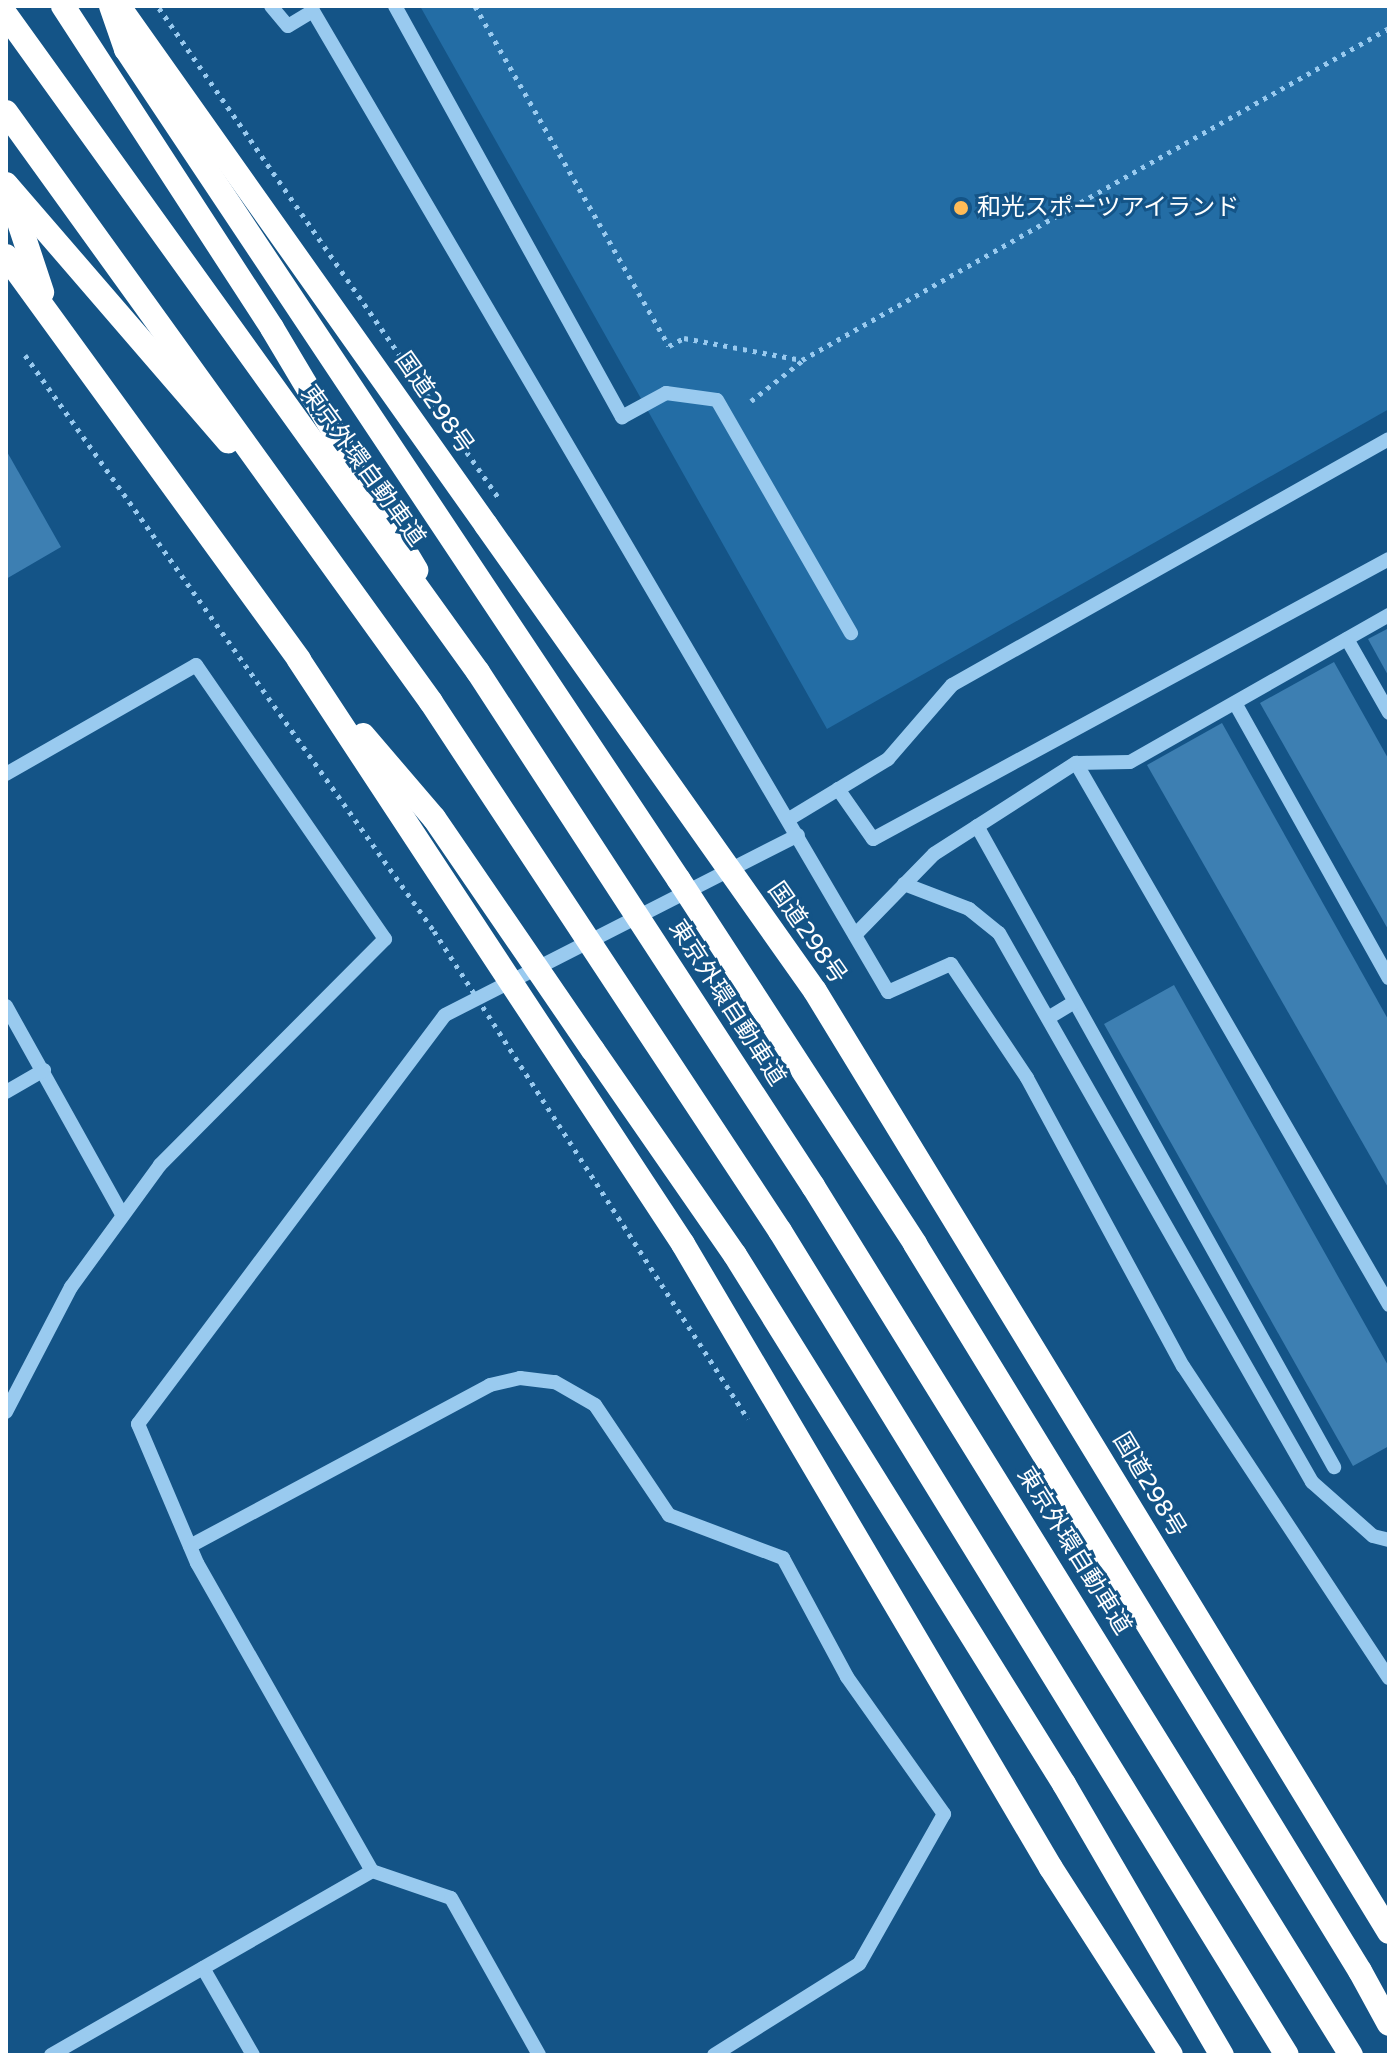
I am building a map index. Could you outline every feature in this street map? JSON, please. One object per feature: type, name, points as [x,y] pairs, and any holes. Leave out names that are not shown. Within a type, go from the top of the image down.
[{"type":"highway","points":[[63,6],[272,328],[478,672]]},
{"type":"highway","points":[[111,6],[126,49],[679,880],[915,1244],[1389,2024]]},
{"type":"highway","name":"国道298号","points":[[119,6],[815,991],[1389,1932]]},
{"type":"highway","name":"東京外環自動車道","points":[[6,15],[478,672],[813,1186],[1351,2055]]},
{"type":"highway","points":[[6,112],[333,560],[780,1231],[1287,2055]]},
{"type":"highway","points":[[6,183],[333,560]]},
{"type":"highway","points":[[6,183],[48,309]]},
{"type":"highway","points":[[6,256],[48,309],[299,660],[683,1244],[1051,1868],[1171,2055]]},
{"type":"highway","points":[[299,660],[434,818],[735,1255],[1064,1784],[1222,2055]]},
{"type":"street","points":[[271,6],[288,26],[312,8],[888,992],[951,964],[1027,1078],[1183,1366],[1389,1678]]},
{"type":"street","points":[[395,6],[622,417],[666,393],[717,400],[851,633]]},
{"type":"street","points":[[789,819],[888,759],[952,685],[1389,439]]},
{"type":"street","points":[[838,789],[873,839],[1389,559]]},
{"type":"street","points":[[855,935],[904,884],[977,826],[1076,763],[1130,762],[1389,615]]},
{"type":"street","points":[[1347,639],[1389,713]]},
{"type":"street","points":[[6,774],[196,665],[385,939],[160,1165],[71,1287],[6,1412]]},
{"type":"street","points":[[1235,703],[1389,978]]},
{"type":"street","points":[[1076,763],[1389,1305]]},
{"type":"street","points":[[977,826],[1334,1467]]},
{"type":"street","points":[[539,2055],[451,1898],[372,1871],[190,1546],[138,1424],[445,1015],[798,835]]},
{"type":"street","points":[[904,884],[969,909],[999,933],[1312,1482],[1373,1536],[1389,1540]]},
{"type":"street","points":[[1048,1018],[1075,1002]]},
{"type":"street","points":[[6,1006],[122,1214]]},
{"type":"street","points":[[6,1092],[44,1070]]},
{"type":"street","points":[[1175,1242],[1200,1227]]},
{"type":"street","points":[[190,1546],[490,1385],[520,1378],[555,1382],[595,1405],[669,1515],[783,1558],[847,1677],[944,1814],[859,1964],[714,2055]]},
{"type":"street","points":[[51,2055],[372,1871]]},
{"type":"street","points":[[203,1968],[253,2055]]},
{"type":"path","points":[[475,6],[669,346],[684,338],[802,360]]},
{"type":"path","points":[[751,401],[802,360],[1389,28]]},
{"type":"path","points":[[25,355],[434,931],[759,1435]]},
{"type":"shaded area","name":"和光スポーツアイランド","points":[[420,6],[1389,6],[1389,409],[827,729]]},
{"type":"building","points":[[6,450],[61,547],[6,579]]},
{"type":"building","points":[[1389,628],[1389,677],[1368,639]]},
{"type":"building","points":[[1334,662],[1389,760],[1389,931],[1260,703]]},
{"type":"building","points":[[1222,723],[1389,1021],[1389,1189],[1147,765]]},
{"type":"building","points":[[1174,985],[1389,1367],[1389,1446],[1353,1466],[1104,1024]]},
{"type":"place","name":"和光スポーツアイランド","points":[[961,208]]}]
